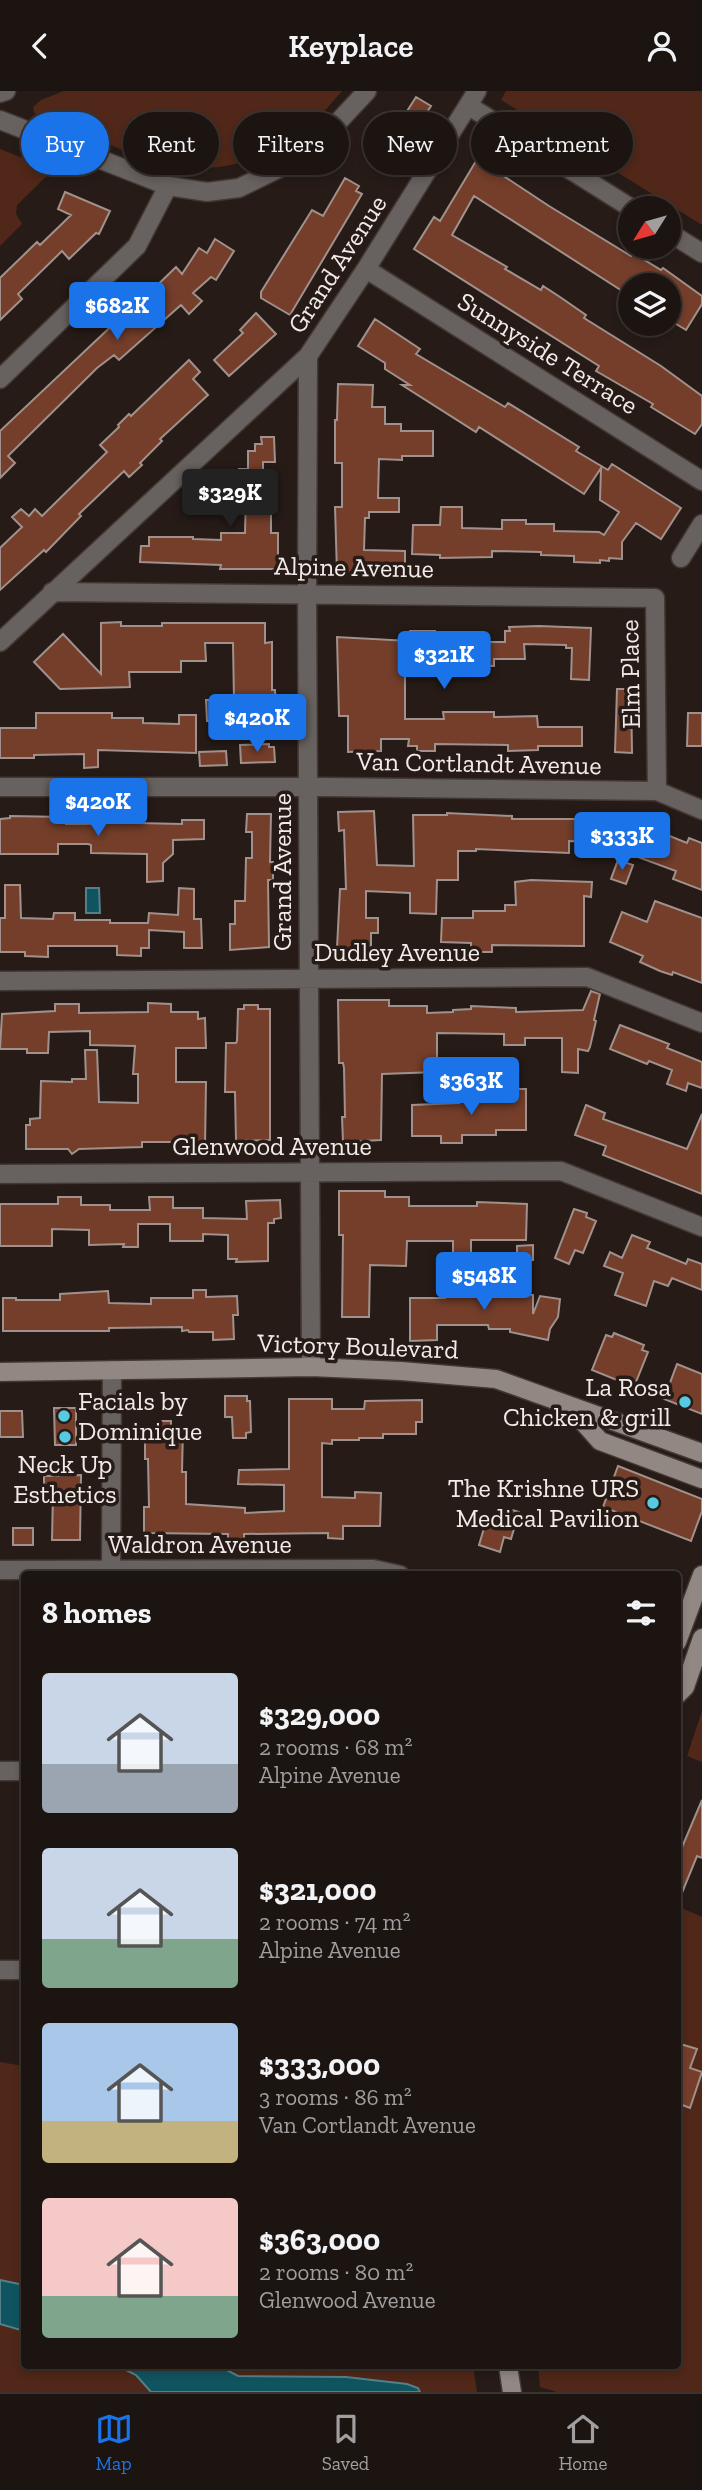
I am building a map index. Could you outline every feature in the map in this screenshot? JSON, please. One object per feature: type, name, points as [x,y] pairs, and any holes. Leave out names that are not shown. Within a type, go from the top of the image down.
[{"type":"main road","name":"Victory Boulevard","points":[[0,1372],[311,1367],[496,1379],[702,1453]]},
{"type":"main road","points":[[566,1402],[600,1441],[702,1479]]},
{"type":"main road","points":[[681,1631],[702,1575]]},
{"type":"main road","points":[[681,1691],[685,1687],[702,1638]]},
{"type":"main road","points":[[508,2369],[512,2392]]},
{"type":"street","points":[[0,93],[6,91]]},
{"type":"street","points":[[0,120],[168,185],[207,192],[239,188],[265,177],[311,149],[367,91]]},
{"type":"street","points":[[473,99],[618,199]]},
{"type":"street","name":"Grand Avenue","points":[[311,1367],[308,356],[473,99]]},
{"type":"street","points":[[0,379],[137,246],[168,185]]},
{"type":"street","points":[[681,240],[702,253]]},
{"type":"street","name":"Sunnyside Terrace","points":[[366,269],[702,481]]},
{"type":"street","points":[[0,642],[308,356]]},
{"type":"street","points":[[681,558],[702,524]]},
{"type":"street","name":"Alpine Avenue","points":[[52,592],[655,598]]},
{"type":"street","name":"Elm Place","points":[[655,598],[657,791]]},
{"type":"street","name":"Van Cortlandt Avenue","points":[[0,787],[657,791],[702,810]]},
{"type":"street","name":"Dudley Avenue","points":[[0,981],[587,977],[702,1023]]},
{"type":"street","name":"Glenwood Avenue","points":[[0,1174],[561,1171],[702,1227]]},
{"type":"street","points":[[111,1571],[113,1370]]},
{"type":"street","name":"Waldron Avenue","points":[[0,1570],[37,1571]]},
{"type":"street","name":"Waldron Avenue","points":[[242,1571],[382,1571]]},
{"type":"street","points":[[0,1770],[21,1770]]},
{"type":"street","points":[[0,1970],[21,1970]]},
{"type":"shaded area","points":[[64,91],[342,91],[323,112],[233,112],[233,164],[219,167],[219,112],[123,112],[123,150],[109,144],[109,112],[34,112],[33,107],[41,100]]},
{"type":"shaded area","points":[[506,91],[702,91],[702,225],[681,212],[681,196],[655,196],[622,175],[633,175],[633,112],[520,112],[501,100]]},
{"type":"shaded area","points":[[0,149],[21,157],[21,175],[48,175],[17,205],[16,214],[22,224],[0,246]]},
{"type":"shaded area","points":[[702,1711],[702,1762],[687,1756]]},
{"type":"shaded area","points":[[681,1908],[702,1917],[702,2392],[557,2392],[540,2387],[538,2369],[681,2369]]},
{"type":"shaded area","points":[[0,2062],[21,2066],[21,2369],[473,2369],[477,2392],[0,2392]]},
{"type":"water","points":[[86,888],[99,888],[100,913],[86,913]]},
{"type":"water","points":[[0,2280],[21,2284],[21,2330],[0,2324]]},
{"type":"water","points":[[124,2369],[225,2369],[238,2376],[346,2377],[407,2384],[418,2388],[420,2392],[151,2392],[136,2375]]},
{"type":"building","points":[[416,97],[431,106],[427,112],[406,112]]},
{"type":"building","points":[[471,169],[471,175],[502,175],[618,248],[618,259],[643,259],[670,273],[618,273],[618,288],[474,196],[452,235],[541,290],[543,286],[586,315],[584,318],[661,366],[702,396],[702,424],[695,434],[651,407],[653,404],[596,371],[599,366],[414,249],[434,217],[440,221]]},
{"type":"building","points":[[345,178],[359,186],[356,191],[362,194],[290,315],[261,298],[261,292],[312,210],[323,216]]},
{"type":"building","points":[[65,192],[110,211],[99,234],[96,233],[69,259],[62,251],[18,294],[22,299],[0,320],[0,278],[37,242],[40,245],[71,215],[58,209]]},
{"type":"building","points":[[215,239],[234,251],[216,280],[211,277],[193,293],[202,301],[189,314],[181,305],[119,360],[114,355],[97,368],[8,456],[15,463],[0,478],[0,431],[176,267],[182,274],[199,248],[207,253]]},
{"type":"building","points":[[681,281],[702,296],[702,304],[686,330],[681,327]]},
{"type":"building","points":[[256,313],[276,334],[229,376],[214,360],[243,333],[240,330]]},
{"type":"building","points":[[375,319],[420,349],[416,354],[505,407],[508,403],[579,447],[576,451],[608,470],[612,464],[681,508],[661,539],[636,523],[622,542],[622,559],[609,558],[609,561],[600,560],[600,563],[574,562],[574,556],[541,555],[541,552],[492,551],[492,557],[440,558],[440,555],[412,554],[413,525],[440,525],[441,507],[462,507],[462,528],[502,529],[502,520],[526,520],[526,524],[554,524],[554,531],[599,532],[604,535],[619,512],[600,500],[601,468],[584,494],[479,427],[476,432],[402,385],[410,385],[385,369],[385,363],[358,346]]},
{"type":"building","points":[[189,360],[200,372],[193,379],[208,395],[160,439],[162,441],[140,463],[142,465],[129,477],[124,471],[79,514],[81,516],[46,552],[44,550],[0,590],[0,548],[22,527],[12,517],[21,509],[29,516],[35,509],[42,516],[107,452],[100,445],[118,425],[129,414],[131,416]]},
{"type":"building","points":[[338,384],[373,385],[372,407],[385,407],[385,424],[401,424],[401,431],[433,431],[433,456],[402,456],[402,460],[379,459],[378,498],[399,498],[399,512],[369,512],[369,518],[365,518],[364,550],[405,551],[405,566],[375,566],[375,572],[337,573],[335,507],[342,507],[342,463],[335,463]]},
{"type":"building","points":[[261,437],[274,437],[275,462],[263,462],[263,497],[267,497],[266,509],[271,509],[271,533],[278,533],[278,569],[220,569],[221,565],[140,562],[141,546],[149,546],[149,537],[221,540],[221,533],[245,533],[246,492],[239,492],[239,469],[248,469],[248,451],[255,451],[255,444],[262,444]]},
{"type":"building","points":[[206,481],[219,481],[219,496],[205,496]]},
{"type":"building","points":[[121,622],[121,626],[162,626],[162,623],[265,623],[265,643],[272,642],[272,690],[275,690],[276,712],[222,713],[222,721],[207,721],[206,700],[234,700],[233,643],[205,643],[206,661],[181,661],[181,672],[129,672],[130,687],[60,689],[34,662],[63,634],[101,674],[101,623]]},
{"type":"building","points":[[509,627],[591,628],[589,680],[571,679],[572,648],[566,648],[566,645],[524,644],[525,659],[494,659],[494,666],[455,665],[455,662],[446,662],[446,657],[409,657],[405,668],[405,719],[444,719],[443,712],[494,712],[494,717],[537,716],[538,727],[582,727],[582,746],[538,746],[538,750],[508,751],[508,745],[435,744],[435,751],[417,751],[417,746],[408,746],[409,739],[381,739],[381,751],[348,752],[348,716],[339,716],[337,637],[409,641],[410,631],[435,631],[435,644],[473,645],[474,642],[505,642],[505,631],[510,631]]},
{"type":"building","points":[[617,689],[631,689],[632,753],[615,752]]},
{"type":"building","points":[[36,713],[112,713],[112,718],[143,718],[143,723],[179,724],[179,715],[196,715],[196,753],[98,750],[98,767],[84,768],[84,754],[0,758],[0,728],[36,728]]},
{"type":"building","points":[[688,713],[702,713],[702,746],[687,746]]},
{"type":"building","points":[[269,744],[269,747],[274,747],[275,762],[241,763],[240,745]]},
{"type":"building","points":[[226,751],[227,765],[200,766],[199,752]]},
{"type":"building","points":[[374,811],[377,865],[414,866],[413,815],[447,813],[512,816],[512,819],[610,819],[610,842],[569,841],[569,853],[476,849],[458,851],[458,880],[437,880],[436,914],[410,913],[410,893],[366,891],[366,918],[378,918],[378,933],[371,933],[371,948],[337,948],[340,889],[346,889],[344,830],[339,831],[338,812]]},
{"type":"building","points":[[247,814],[271,814],[270,862],[273,862],[273,880],[268,880],[269,947],[230,950],[230,924],[235,924],[235,901],[245,901],[246,858],[252,858],[252,832],[246,832]]},
{"type":"building","points":[[10,816],[66,817],[66,824],[182,824],[182,820],[204,820],[204,839],[173,840],[173,854],[163,863],[163,881],[147,882],[147,854],[91,853],[91,845],[88,844],[58,844],[58,854],[0,854],[0,819]]},
{"type":"building","points":[[649,822],[664,828],[662,833],[687,843],[689,838],[702,843],[702,890],[673,879],[676,871],[635,856]]},
{"type":"building","points":[[618,860],[633,865],[626,884],[611,879]]},
{"type":"building","points":[[515,882],[592,882],[591,897],[584,896],[584,946],[492,945],[492,952],[471,952],[471,943],[441,942],[442,918],[473,918],[473,911],[505,911],[505,905],[516,905]]},
{"type":"building","points":[[5,885],[20,885],[21,918],[53,919],[54,913],[75,913],[75,920],[110,920],[110,923],[148,923],[149,913],[178,915],[179,888],[194,889],[194,919],[201,919],[202,948],[184,948],[184,932],[149,930],[149,948],[141,948],[141,956],[117,955],[117,946],[48,946],[48,957],[25,956],[25,952],[0,952],[0,918],[5,918]]},
{"type":"building","points":[[655,901],[702,918],[702,983],[673,972],[672,975],[660,971],[640,962],[643,956],[610,942],[622,912],[647,922]]},
{"type":"building","points":[[591,991],[600,994],[594,1020],[596,1021],[588,1051],[578,1049],[578,1073],[562,1072],[562,1038],[525,1038],[525,1045],[504,1045],[504,1034],[437,1033],[437,1072],[382,1074],[381,1140],[343,1142],[344,1068],[343,1063],[339,1063],[338,1000],[389,1000],[389,1006],[427,1006],[427,1013],[453,1012],[471,1009],[471,1006],[516,1008],[516,1012],[583,1010]]},
{"type":"building","points":[[148,1003],[171,1004],[171,1012],[198,1012],[198,1019],[205,1018],[206,1048],[176,1048],[176,1082],[206,1082],[205,1147],[181,1147],[181,1142],[142,1142],[142,1147],[79,1149],[72,1154],[68,1149],[26,1149],[26,1125],[30,1125],[30,1119],[40,1118],[41,1081],[72,1082],[72,1079],[86,1079],[85,1050],[97,1050],[99,1102],[138,1103],[138,1074],[133,1074],[135,1046],[90,1045],[90,1031],[49,1032],[48,1053],[27,1053],[27,1049],[0,1049],[2,1014],[55,1011],[55,1004],[79,1004],[79,1013],[148,1012]]},
{"type":"building","points":[[244,1005],[258,1005],[258,1009],[270,1009],[270,1140],[236,1141],[235,1092],[225,1092],[226,1043],[237,1041],[238,1009],[244,1009]]},
{"type":"building","points":[[620,1025],[669,1044],[667,1048],[702,1062],[702,1088],[688,1083],[686,1091],[667,1084],[672,1070],[649,1061],[647,1064],[610,1049]]},
{"type":"building","points":[[506,1089],[526,1089],[526,1130],[496,1130],[496,1135],[462,1135],[462,1143],[441,1143],[441,1136],[412,1136],[412,1105],[459,1103],[459,1097],[506,1097]]},
{"type":"building","points":[[586,1105],[605,1113],[603,1119],[687,1149],[702,1114],[702,1194],[603,1155],[606,1146],[575,1135]]},
{"type":"building","points":[[339,1191],[385,1191],[385,1197],[409,1197],[409,1206],[477,1206],[477,1202],[527,1204],[526,1240],[471,1240],[471,1266],[453,1266],[453,1241],[407,1241],[406,1266],[370,1265],[369,1317],[342,1317],[343,1235],[339,1235]]},
{"type":"building","points":[[58,1197],[81,1197],[81,1205],[110,1205],[110,1210],[150,1210],[149,1197],[173,1197],[173,1208],[203,1208],[203,1218],[247,1219],[246,1201],[280,1200],[281,1218],[274,1219],[274,1223],[268,1223],[268,1261],[236,1262],[237,1259],[228,1259],[228,1235],[203,1234],[203,1241],[170,1241],[170,1224],[138,1224],[138,1247],[123,1247],[124,1244],[89,1245],[89,1230],[52,1229],[52,1246],[0,1246],[0,1204],[58,1204]]},
{"type":"building","points":[[574,1209],[587,1213],[586,1217],[596,1221],[583,1253],[575,1250],[569,1264],[555,1258]]},
{"type":"building","points":[[632,1235],[650,1242],[647,1248],[686,1264],[688,1259],[702,1264],[702,1290],[672,1278],[668,1286],[654,1281],[646,1306],[615,1295],[623,1273],[604,1266],[610,1252],[622,1258]]},
{"type":"building","points":[[533,1245],[533,1260],[517,1260],[517,1246]]},
{"type":"building","points":[[497,1277],[498,1288],[533,1295],[533,1314],[540,1296],[560,1299],[558,1317],[550,1329],[548,1340],[510,1332],[510,1329],[489,1329],[488,1325],[437,1325],[437,1340],[410,1341],[410,1298],[445,1298],[445,1294],[475,1294],[475,1278]]},
{"type":"building","points":[[193,1290],[206,1290],[206,1297],[237,1296],[238,1315],[233,1315],[234,1339],[213,1340],[213,1332],[182,1331],[182,1327],[109,1328],[109,1331],[3,1331],[3,1298],[60,1300],[60,1294],[108,1291],[109,1303],[151,1304],[151,1298],[193,1298]]},
{"type":"building","points":[[614,1333],[644,1345],[642,1350],[648,1352],[634,1387],[592,1370],[606,1335],[612,1337]]},
{"type":"building","points":[[677,1364],[702,1374],[702,1414],[664,1399]]},
{"type":"building","points":[[225,1396],[247,1396],[247,1401],[250,1401],[251,1432],[246,1433],[246,1438],[233,1438],[232,1417],[225,1417]]},
{"type":"building","points":[[289,1399],[332,1399],[332,1409],[364,1409],[365,1401],[422,1400],[422,1422],[416,1422],[416,1434],[383,1434],[383,1438],[332,1440],[332,1444],[322,1443],[322,1497],[355,1498],[355,1492],[381,1493],[380,1526],[343,1526],[343,1539],[328,1538],[328,1533],[244,1534],[244,1539],[228,1539],[228,1534],[144,1533],[144,1507],[149,1507],[145,1429],[157,1429],[157,1421],[171,1421],[171,1428],[183,1428],[182,1472],[186,1472],[186,1504],[245,1508],[245,1513],[284,1511],[284,1485],[238,1484],[239,1470],[289,1469]]},
{"type":"building","points":[[54,1408],[76,1408],[76,1445],[55,1445]]},
{"type":"building","points":[[0,1411],[22,1411],[23,1437],[0,1437]]},
{"type":"building","name":"The Krishne URS Medical Pavilion","points":[[618,1466],[702,1499],[702,1511],[691,1541],[603,1507]]},
{"type":"building","points":[[81,1475],[80,1540],[52,1540],[53,1492],[44,1493],[44,1476]]},
{"type":"building","points":[[505,1508],[519,1512],[511,1539],[504,1537],[500,1552],[479,1545],[487,1518],[501,1522]]},
{"type":"building","points":[[13,1528],[33,1528],[33,1545],[13,1545]]},
{"type":"building","points":[[702,1800],[702,1858],[697,1856],[681,1895],[681,1850]]},
{"type":"building","points":[[681,2044],[697,2049],[690,2068],[702,2072],[690,2108],[681,2105]]},
{"type":"place","name":"La Rosa Chicken & grill","points":[[685,1402]]},
{"type":"place","name":"Facials by Dominique","points":[[64,1416]]},
{"type":"place","name":"Neck Up Esthetics","points":[[65,1437]]},
{"type":"place","name":"The Krishne URS Medical Pavilion","points":[[653,1503]]}]
